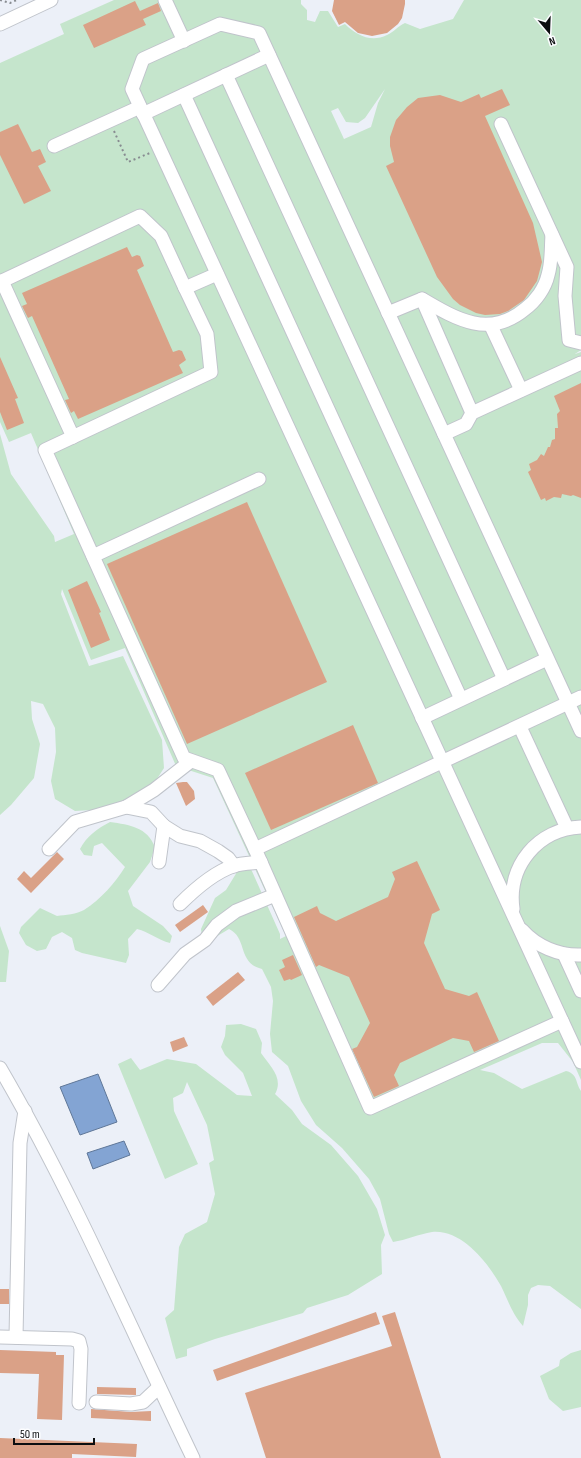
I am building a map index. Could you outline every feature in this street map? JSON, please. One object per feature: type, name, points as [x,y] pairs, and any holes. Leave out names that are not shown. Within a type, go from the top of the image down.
[{"type":"street","points":[[0,24],[51,0]]},
{"type":"street","points":[[165,0],[184,41]]},
{"type":"street","points":[[581,731],[259,33],[220,24],[143,59],[132,89],[581,1062]]},
{"type":"street","points":[[54,146],[109,121],[184,95],[269,55]]},
{"type":"street","points":[[226,75],[504,679]]},
{"type":"street","points":[[184,95],[462,699]]},
{"type":"street","points":[[501,124],[567,267],[565,296],[569,340],[581,343]]},
{"type":"street","points":[[73,437],[1,281],[140,216],[161,236],[207,334],[211,372],[73,437],[45,450],[184,758],[218,770],[261,862],[370,1108],[562,1020]]},
{"type":"street","points":[[422,299],[450,316],[470,323],[491,326],[518,316],[536,300],[548,275],[552,235]]},
{"type":"street","points":[[185,288],[217,274]]},
{"type":"street","points":[[388,313],[422,299]]},
{"type":"street","points":[[422,299],[472,413]]},
{"type":"street","points":[[491,326],[521,390]]},
{"type":"street","points":[[444,434],[466,424],[472,413],[581,363]]},
{"type":"street","points":[[93,556],[259,478]]},
{"type":"street","points":[[422,718],[547,659]]},
{"type":"street","points":[[255,849],[442,761],[520,727],[581,697]]},
{"type":"street","points":[[520,727],[567,828]]},
{"type":"street","points":[[49,849],[75,822],[126,807],[154,790],[191,761]]},
{"type":"street","points":[[126,807],[150,812],[164,826],[180,836],[200,841],[218,850],[228,858],[234,866]]},
{"type":"street","points":[[159,862],[164,826]]},
{"type":"street","points":[[581,827],[567,828],[543,838],[535,844],[522,860],[512,889],[516,922],[539,944],[564,954],[581,955]]},
{"type":"street","points":[[180,904],[194,890],[219,872],[234,866],[261,862]]},
{"type":"street","points":[[158,985],[185,954],[205,940],[217,925],[236,911],[275,895]]},
{"type":"street","points":[[564,954],[581,991]]},
{"type":"street","points":[[0,1068],[26,1111],[54,1166],[193,1458]]},
{"type":"street","points":[[16,1337],[20,1143],[26,1111]]},
{"type":"street","points":[[0,1337],[72,1339],[79,1341],[81,1349],[79,1403]]},
{"type":"street","points":[[96,1402],[131,1404],[143,1402],[159,1387]]},
{"type":"path","points":[[0,0],[10,3],[17,0]]},
{"type":"path","points":[[109,121],[128,162],[159,149]]},
{"type":"green space","points":[[114,0],[301,0],[301,4],[307,10],[307,20],[315,22],[320,11],[328,11],[338,27],[345,24],[364,37],[375,38],[389,34],[405,23],[420,29],[453,19],[464,0],[581,0],[581,340],[564,328],[581,345],[581,350],[575,354],[581,352],[581,1080],[573,1062],[558,1043],[542,1043],[480,1070],[494,1073],[522,1089],[566,1071],[573,1074],[581,1091],[581,1309],[550,1286],[538,1285],[531,1288],[528,1295],[528,1305],[523,1326],[513,1312],[501,1286],[489,1267],[473,1249],[464,1242],[454,1236],[432,1232],[393,1242],[389,1234],[380,1199],[369,1179],[342,1148],[316,1125],[301,1101],[288,1066],[272,1052],[270,1034],[273,1001],[271,987],[262,969],[254,966],[249,961],[239,938],[229,929],[209,941],[202,937],[201,929],[215,898],[226,890],[237,872],[251,869],[280,934],[280,939],[286,936],[213,778],[176,766],[125,648],[91,660],[62,589],[61,594],[89,666],[123,656],[162,740],[164,768],[153,785],[109,809],[75,811],[55,799],[51,781],[56,752],[55,728],[43,704],[31,701],[32,719],[40,744],[34,778],[11,805],[0,815],[0,434],[11,474],[54,536],[55,542],[74,534],[31,433],[9,442],[0,422],[0,63],[64,34],[60,24]],"holes":[[[385,89],[378,103],[371,127],[344,139],[331,111],[338,108],[346,122],[358,123],[365,118]]]},
{"type":"green space","points":[[110,822],[137,828],[143,831],[152,840],[155,847],[150,862],[128,891],[133,906],[163,926],[172,936],[170,943],[137,929],[128,939],[129,955],[126,963],[75,950],[72,938],[62,932],[52,937],[46,949],[37,951],[26,945],[19,933],[21,927],[40,908],[57,916],[84,910],[102,896],[121,873],[125,867],[102,843],[94,846],[92,856],[84,855],[80,849],[93,833]]},
{"type":"green space","points":[[0,926],[9,951],[6,982],[0,982]]},
{"type":"green space","points":[[241,1024],[256,1029],[262,1043],[261,1053],[272,1067],[277,1077],[278,1083],[275,1094],[292,1110],[302,1124],[331,1145],[358,1176],[377,1209],[385,1235],[381,1245],[382,1274],[348,1295],[307,1308],[303,1313],[215,1339],[187,1349],[187,1356],[176,1359],[165,1318],[174,1310],[179,1247],[185,1234],[207,1222],[215,1194],[209,1163],[214,1160],[207,1125],[187,1082],[183,1093],[173,1098],[174,1111],[198,1164],[165,1179],[118,1064],[131,1058],[140,1070],[167,1059],[196,1064],[237,1095],[252,1096],[243,1073],[225,1055],[221,1047],[225,1036],[226,1025]]},
{"type":"green space","points":[[581,1350],[581,1407],[563,1411],[549,1399],[540,1376],[559,1366],[560,1360],[571,1353]]},
{"type":"water","points":[[98,1074],[117,1122],[80,1135],[60,1087]]},
{"type":"water","points":[[124,1141],[130,1155],[93,1169],[87,1153]]},
{"type":"building","points":[[334,0],[405,0],[405,4],[402,18],[398,24],[387,33],[372,36],[358,33],[345,22],[339,25],[332,11]]},
{"type":"building","points":[[135,1],[140,11],[158,3],[161,11],[143,19],[146,25],[94,48],[83,25]]},
{"type":"building","points":[[502,89],[510,105],[485,116],[533,223],[542,262],[537,281],[524,300],[508,311],[500,314],[485,315],[476,313],[460,305],[453,299],[437,277],[386,166],[394,162],[390,146],[390,137],[396,120],[407,107],[418,98],[440,95],[461,102],[479,94],[481,98]]},
{"type":"building","points":[[18,124],[32,152],[40,149],[46,162],[38,166],[51,191],[24,204],[0,155],[0,132]]},
{"type":"building","points":[[127,247],[132,257],[137,255],[140,256],[144,266],[137,270],[173,352],[179,350],[182,351],[186,360],[179,365],[183,373],[78,419],[74,411],[71,413],[65,400],[69,399],[32,316],[28,318],[22,306],[27,304],[22,293]]},
{"type":"building","points":[[0,357],[18,398],[15,399],[24,423],[7,430],[0,412]]},
{"type":"building","points":[[581,383],[581,498],[573,495],[562,494],[561,498],[554,497],[546,501],[545,498],[541,500],[528,472],[531,470],[529,464],[537,460],[541,454],[544,456],[548,447],[550,447],[552,440],[555,439],[555,428],[558,428],[557,414],[560,411],[554,396]]},
{"type":"building","points":[[247,502],[327,682],[187,744],[107,564]]},
{"type":"building","points":[[87,581],[101,612],[99,613],[110,640],[91,648],[68,590]]},
{"type":"building","points":[[353,725],[378,783],[271,830],[245,773]]},
{"type":"building","points":[[187,782],[194,791],[195,799],[186,806],[176,783]]},
{"type":"building","points":[[57,852],[64,859],[31,893],[17,879],[24,871],[31,878]]},
{"type":"building","points":[[417,861],[440,910],[432,914],[424,943],[445,989],[469,996],[477,992],[499,1041],[474,1052],[469,1041],[453,1038],[400,1063],[394,1075],[399,1086],[374,1097],[352,1049],[357,1047],[370,1023],[349,977],[319,965],[316,967],[294,917],[317,906],[320,913],[336,921],[388,897],[395,879],[392,872]]},
{"type":"building","points":[[203,905],[208,912],[180,932],[175,925]]},
{"type":"building","points":[[293,955],[302,975],[291,980],[284,981],[279,970],[285,967],[282,960]]},
{"type":"building","points":[[238,972],[245,980],[213,1006],[206,997]]},
{"type":"building","points":[[184,1037],[188,1046],[173,1052],[170,1042]]},
{"type":"building","points":[[0,1289],[9,1289],[9,1304],[0,1304]]},
{"type":"building","points":[[376,1312],[380,1324],[217,1381],[213,1370]]},
{"type":"building","points":[[395,1312],[441,1458],[266,1458],[245,1393],[392,1346],[382,1316]]},
{"type":"building","points":[[0,1350],[56,1352],[56,1355],[64,1355],[62,1420],[37,1419],[39,1374],[0,1373]]},
{"type":"building","points":[[97,1387],[136,1388],[136,1395],[97,1394]]},
{"type":"building","points":[[91,1409],[131,1412],[151,1411],[151,1421],[91,1418]]},
{"type":"building","points":[[0,1438],[137,1444],[136,1457],[72,1454],[72,1458],[0,1458]]}]
